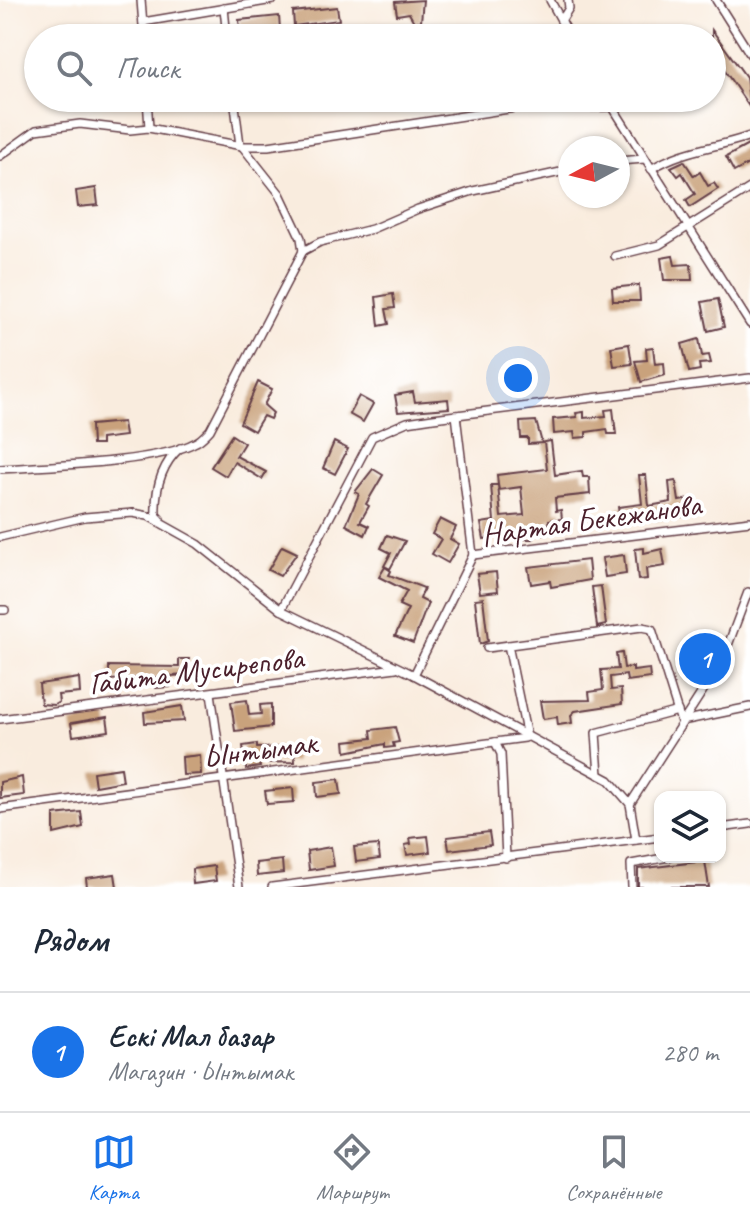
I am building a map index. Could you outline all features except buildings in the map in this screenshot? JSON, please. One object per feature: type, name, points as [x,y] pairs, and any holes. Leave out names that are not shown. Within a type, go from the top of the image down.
[{"type":"street","points":[[141,0],[143,22],[273,0]]},
{"type":"street","points":[[550,0],[563,24]]},
{"type":"street","points":[[561,21],[569,8],[568,0]]},
{"type":"street","points":[[716,0],[750,54]]},
{"type":"street","points":[[224,8],[226,24]]},
{"type":"street","points":[[148,112],[149,128]]},
{"type":"street","points":[[236,112],[241,146],[280,194],[301,238],[303,251]]},
{"type":"street","points":[[0,156],[36,130],[80,124],[130,130],[149,128],[241,146],[313,140],[490,112]]},
{"type":"street","points":[[615,112],[690,225],[750,324]]},
{"type":"street","points":[[651,169],[678,153],[726,146],[750,136]]},
{"type":"street","points":[[630,160],[645,159]]},
{"type":"street","points":[[0,469],[79,464],[197,442],[210,430],[303,251],[320,242],[372,229],[418,209],[473,191],[558,173]]},
{"type":"street","points":[[615,256],[659,245],[750,188]]},
{"type":"street","points":[[281,610],[372,437],[407,422],[750,378]]},
{"type":"street","points":[[456,415],[473,555]]},
{"type":"street","points":[[165,525],[156,515],[157,492],[163,471],[182,447]]},
{"type":"street","points":[[0,537],[35,526],[107,514],[133,513],[165,525],[198,544],[281,610],[414,675],[599,775],[622,791],[630,804],[636,840]]},
{"type":"street","name":"Нартая Бекежанова","points":[[414,675],[473,555],[750,521]]},
{"type":"street","points":[[630,804],[722,661],[748,592]]},
{"type":"street","points":[[487,648],[642,627],[652,629],[682,722]]},
{"type":"street","points":[[508,645],[528,738]]},
{"type":"street","name":"Габита Мусирепова","points":[[0,719],[399,668]]},
{"type":"street","points":[[211,693],[239,887]]},
{"type":"street","points":[[682,722],[750,707]]},
{"type":"street","points":[[599,775],[596,733],[678,711]]},
{"type":"street","name":"Ынтымак","points":[[0,809],[528,738]]},
{"type":"street","points":[[495,742],[501,754],[506,858]]},
{"type":"street","points":[[726,827],[750,824]]},
{"type":"street","points":[[272,887],[654,838]]},
{"type":"street","points":[[632,887],[631,864],[654,860]]},
{"type":"place","name":"Ескі Мал базар","points":[[705,659]]}]
